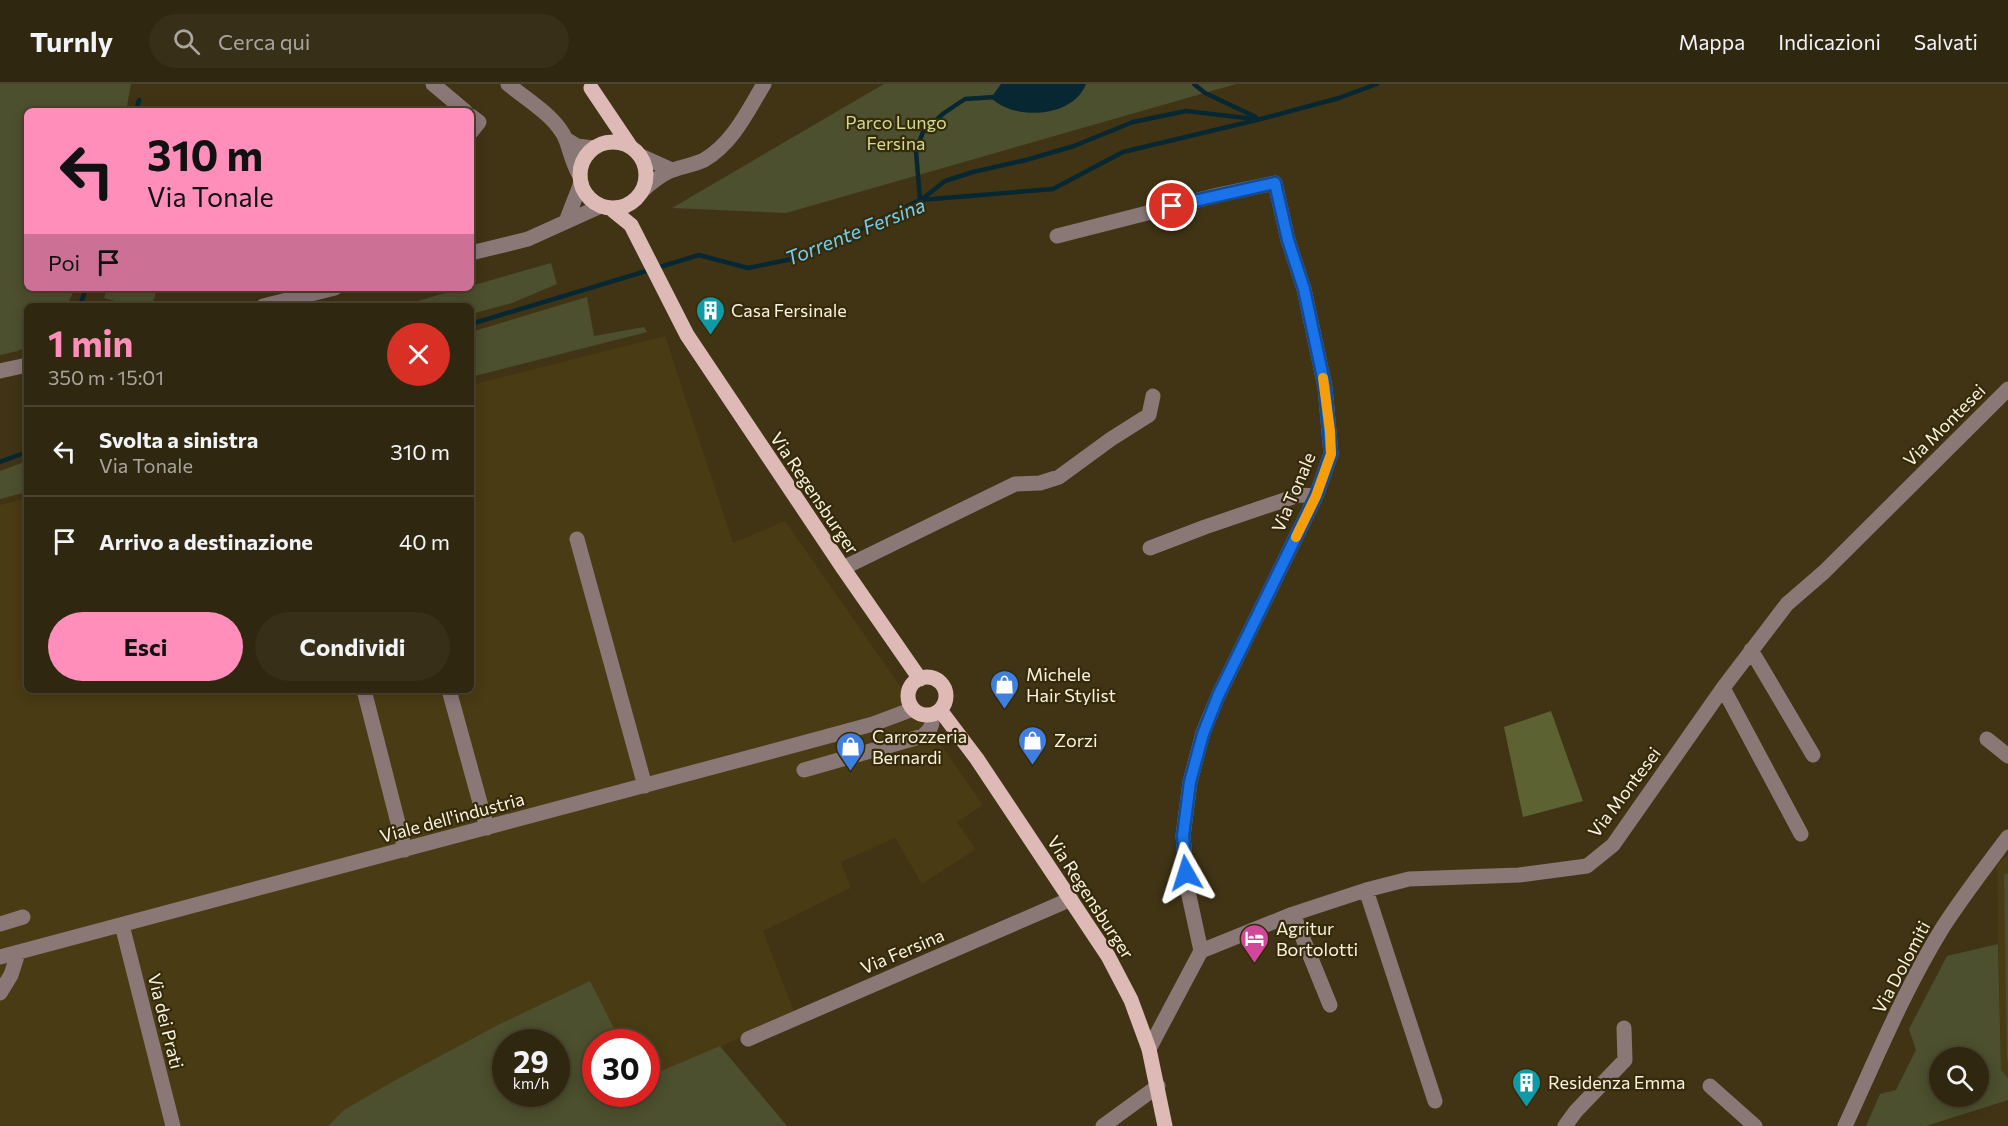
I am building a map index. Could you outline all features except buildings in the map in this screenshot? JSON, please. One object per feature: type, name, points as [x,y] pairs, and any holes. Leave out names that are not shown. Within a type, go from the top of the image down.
[{"type":"main road","points":[[591,86],[635,151],[646,173],[631,225],[591,200],[580,179],[581,165],[596,146],[605,125],[591,86]]},
{"type":"main road","points":[[596,146],[610,141],[620,142],[635,151]]},
{"type":"main road","points":[[605,207],[624,206],[639,195]]},
{"type":"main road","name":"Via Regensburger","points":[[631,225],[681,326],[920,679]]},
{"type":"main road","points":[[932,678],[942,684],[946,695],[944,706],[936,712],[921,714],[913,709],[909,694],[920,679],[932,678]]},
{"type":"main road","name":"Via Regensburger","points":[[936,712],[977,759],[1108,956],[1131,1000],[1149,1049],[1165,1126]]},
{"type":"street","points":[[433,84],[461,108]]},
{"type":"street","points":[[508,84],[555,124],[566,139],[573,165],[580,179],[567,219]]},
{"type":"street","points":[[639,195],[656,179],[672,170],[704,159],[732,138],[764,84]]},
{"type":"street","points":[[566,139],[577,146],[596,146]]},
{"type":"street","points":[[635,151],[672,170]]},
{"type":"street","name":"Via Tonale","points":[[1057,236],[1218,195],[1275,183],[1288,240],[1304,289],[1325,387],[1331,454],[1316,496],[1218,696],[1203,734],[1190,782],[1183,836],[1188,891],[1201,951]]},
{"type":"street","points":[[474,252],[528,239],[548,231],[567,219],[605,207]]},
{"type":"street","points":[[275,303],[323,291]]},
{"type":"street","points":[[0,371],[24,366]]},
{"type":"street","name":"Via Montesei","points":[[1201,951],[1293,914],[1366,890],[1409,879],[1520,875],[1587,866],[1613,845],[1722,688],[1787,604],[1824,572],[2008,389]]},
{"type":"street","points":[[843,568],[1015,484],[1040,483],[1059,477],[1149,415],[1153,396]]},
{"type":"street","points":[[1150,548],[1299,495],[1316,496]]},
{"type":"street","points":[[577,539],[645,786]]},
{"type":"street","points":[[1751,650],[1813,755]]},
{"type":"street","points":[[1722,688],[1801,834]]},
{"type":"street","points":[[365,693],[405,850]]},
{"type":"street","points":[[451,693],[487,828]]},
{"type":"street","name":"Viale dell'industria","points":[[0,957],[645,786],[873,724],[913,709]]},
{"type":"street","points":[[804,770],[922,736],[930,730],[936,712]]},
{"type":"street","points":[[1987,740],[2008,756]]},
{"type":"street","name":"Via Dolomiti","points":[[1845,1126],[1905,995],[1932,947],[1944,926],[2008,837]]},
{"type":"street","points":[[1366,890],[1435,1101]]},
{"type":"street","name":"Via Fersina","points":[[748,1039],[1071,899]]},
{"type":"street","points":[[1293,914],[1330,1005]]},
{"type":"street","points":[[0,924],[23,917]]},
{"type":"street","name":"Via dei Prati","points":[[122,925],[173,1126]]},
{"type":"street","points":[[1149,1049],[1201,951]]},
{"type":"street","points":[[0,993],[11,975],[18,952]]},
{"type":"street","points":[[1565,1126],[1576,1111],[1625,1060],[1624,1028]]},
{"type":"street","points":[[1103,1126],[1158,1086]]},
{"type":"street","points":[[1710,1086],[1755,1126]]},
{"type":"shaded area","points":[[665,336],[733,543],[785,521],[983,805],[957,822],[976,849],[922,884],[895,838],[841,862],[851,888],[763,931],[794,1012],[720,1047],[787,1126],[0,1126],[0,505],[24,499],[24,693],[474,693],[474,384]]},
{"type":"shaded area","points":[[2008,854],[2008,1078],[2001,1070],[1997,866]]},
{"type":"green space","points":[[0,84],[131,84],[127,108],[24,108],[24,291],[74,291],[68,303],[24,303],[24,348],[0,355]]},
{"type":"green space","name":"Parco Lungo Fersina","points":[[884,84],[1236,84],[786,213],[672,208]]},
{"type":"green space","points":[[551,263],[557,284],[512,303],[474,313],[474,303],[410,303],[452,291],[474,291],[474,285]]},
{"type":"green space","points":[[106,291],[156,291],[153,303],[122,303],[104,298]]},
{"type":"green space","points":[[587,297],[594,336],[644,327],[647,332],[474,376],[474,331]]},
{"type":"green space","points":[[24,462],[24,493],[0,499],[0,471]]},
{"type":"green space","points":[[1551,711],[1583,801],[1523,817],[1504,727]]},
{"type":"green space","points":[[2008,873],[2008,1060],[2007,1060],[2004,874]]},
{"type":"green space","points":[[1998,944],[2001,1070],[2008,1078],[2008,1100],[1989,1106],[1989,1047],[1929,1047],[1929,1107],[1986,1107],[1926,1126],[1866,1126],[1880,1094],[1896,1090],[1916,1050],[1909,1029],[1947,956]]},
{"type":"green space","points":[[590,981],[614,1029],[582,1029],[582,1107],[660,1107],[660,1071],[720,1046],[787,1126],[328,1126],[344,1110],[496,1026]]},
{"type":"water","points":[[1001,84],[1086,84],[1069,104],[1057,109],[1028,113],[1001,105],[991,98]]},
{"type":"waterway","points":[[1194,84],[1205,93],[1256,117]]},
{"type":"waterway","name":"Torrente Fersina","points":[[474,323],[699,255],[748,268],[792,259],[843,238],[920,200],[1053,189],[1123,152],[1261,119],[1339,98],[1377,84]]},
{"type":"waterway","points":[[920,200],[916,151],[923,132],[944,113],[965,99],[995,97]]},
{"type":"waterway","points":[[137,108],[139,100]]},
{"type":"waterway","points":[[921,200],[945,181],[1074,146],[1133,122],[1186,111],[1255,119]]},
{"type":"waterway","points":[[81,303],[85,291]]},
{"type":"waterway","name":"Torrente Fersina","points":[[0,462],[24,453]]},
{"type":"slow traffic","points":[[1296,537],[1316,496],[1331,454],[1323,378]]},
{"type":"place","name":"Casa Fersinale","points":[[710,336]]},
{"type":"place","name":"Michele Hair Stylist","points":[[1005,710]]},
{"type":"place","name":"Zorzi","points":[[1033,766]]},
{"type":"place","name":"Carrozzeria Bernardi","points":[[851,772]]},
{"type":"place","name":"Agritur Bortolotti","points":[[1255,964]]},
{"type":"place","name":"Residenza Emma","points":[[1527,1108]]},
{"type":"route","points":[[1172,206],[1275,183],[1288,240],[1304,289],[1325,387],[1331,454],[1316,496],[1218,696],[1203,734],[1190,782],[1183,836],[1186,873]]}]
